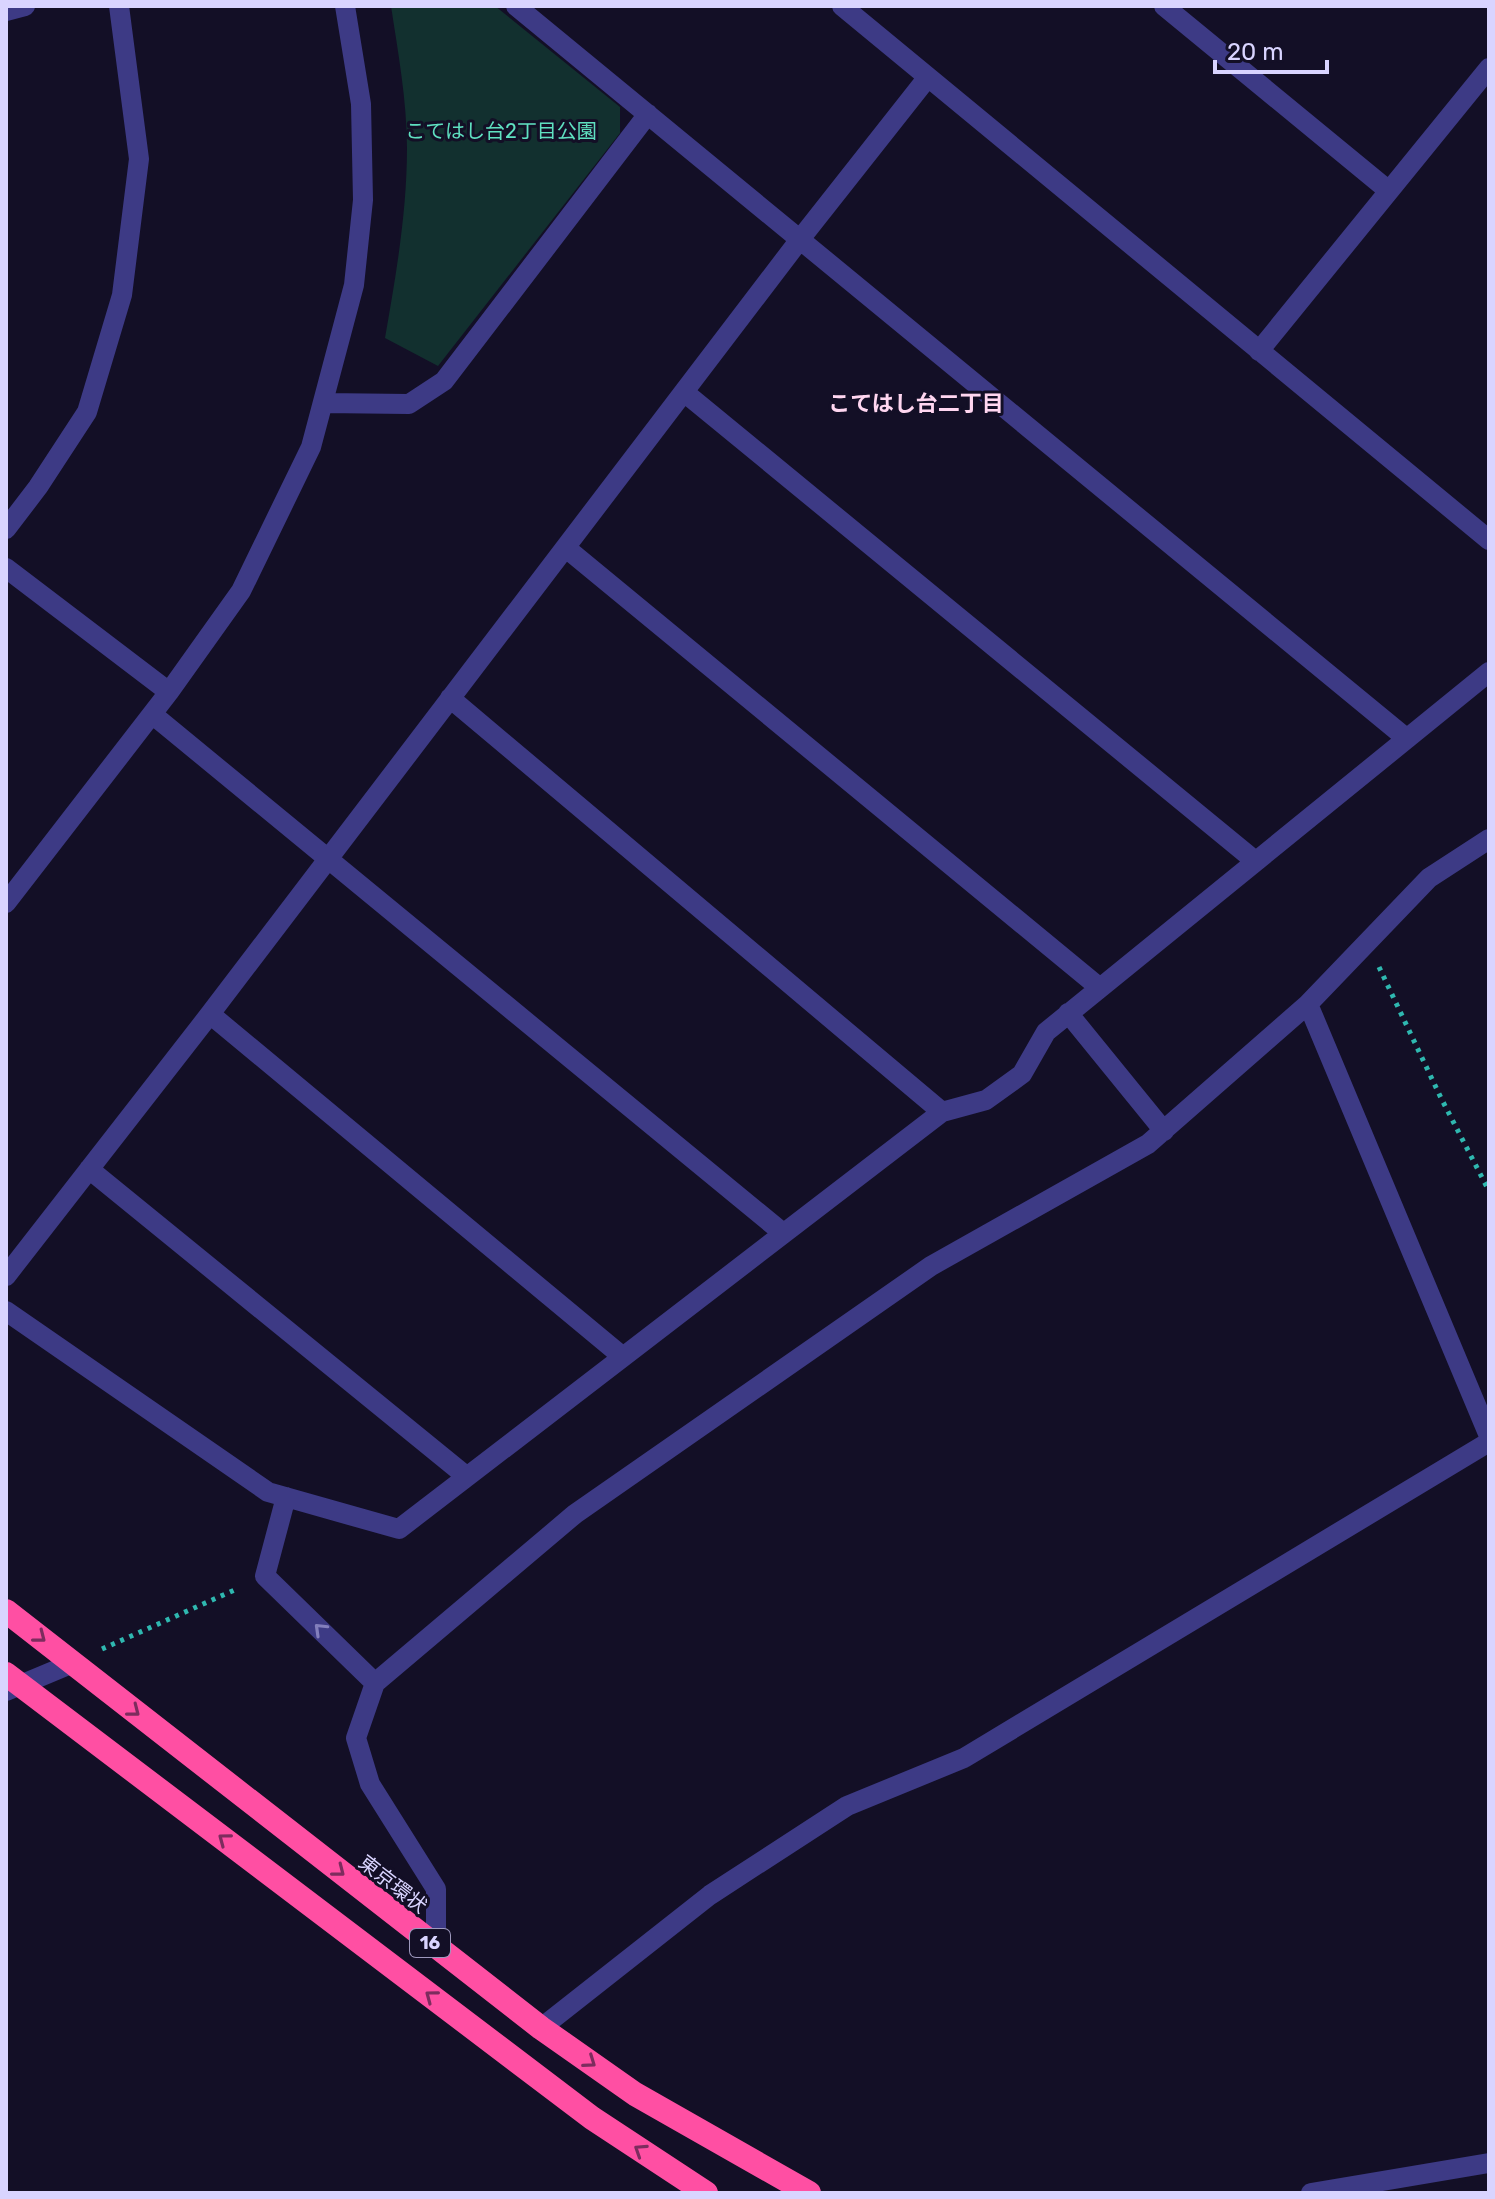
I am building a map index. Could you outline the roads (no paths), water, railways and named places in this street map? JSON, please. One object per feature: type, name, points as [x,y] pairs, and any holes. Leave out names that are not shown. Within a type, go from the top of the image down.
[{"type":"highway","name":"東京環状","points":[[6,1611],[541,2028],[635,2094],[809,2193]]},
{"type":"highway","name":"16","points":[[11,1683],[592,2118],[706,2193]]},
{"type":"street","points":[[6,11],[25,6]]},
{"type":"street","points":[[6,529],[38,487],[87,412],[122,295],[139,159],[119,6]]},
{"type":"street","points":[[6,903],[169,692],[241,591],[311,447],[354,285],[363,200],[361,104],[345,6]]},
{"type":"street","points":[[516,6],[1406,738]]},
{"type":"street","points":[[842,6],[1489,540]]},
{"type":"street","points":[[1164,6],[1389,191]]},
{"type":"street","points":[[1259,351],[1489,68]]},
{"type":"street","points":[[6,1276],[210,1014],[801,238],[928,77]]},
{"type":"street","points":[[323,403],[409,404],[444,381],[648,114]]},
{"type":"street","points":[[684,392],[1254,860]]},
{"type":"street","points":[[566,548],[1100,988]]},
{"type":"street","points":[[6,568],[169,692]]},
{"type":"street","points":[[6,1311],[268,1492],[399,1529],[942,1112],[986,1100],[1022,1074],[1046,1032],[1068,1013],[1489,672]]},
{"type":"street","points":[[450,698],[942,1112]]},
{"type":"street","points":[[152,714],[783,1233]]},
{"type":"street","points":[[436,1948],[436,1889],[370,1784],[356,1738],[375,1683],[575,1514],[931,1266],[1148,1144],[1308,1004],[1429,878],[1489,839]]},
{"type":"street","points":[[541,2028],[710,1895],[847,1806],[964,1758],[1489,1439],[1308,1004]]},
{"type":"street","points":[[1068,1013],[1164,1131]]},
{"type":"street","points":[[210,1014],[623,1357]]},
{"type":"street","points":[[89,1169],[466,1476]]},
{"type":"street","points":[[286,1497],[265,1576],[375,1683]]},
{"type":"street","points":[[11,1683],[73,1663]]},
{"type":"street","points":[[1311,2193],[1489,2163]]},
{"type":"district","name":"こてはし台二丁目","points":[[916,403]]},
{"type":"park label","name":"こてはし台2丁目公園","points":[[501,131]]}]
